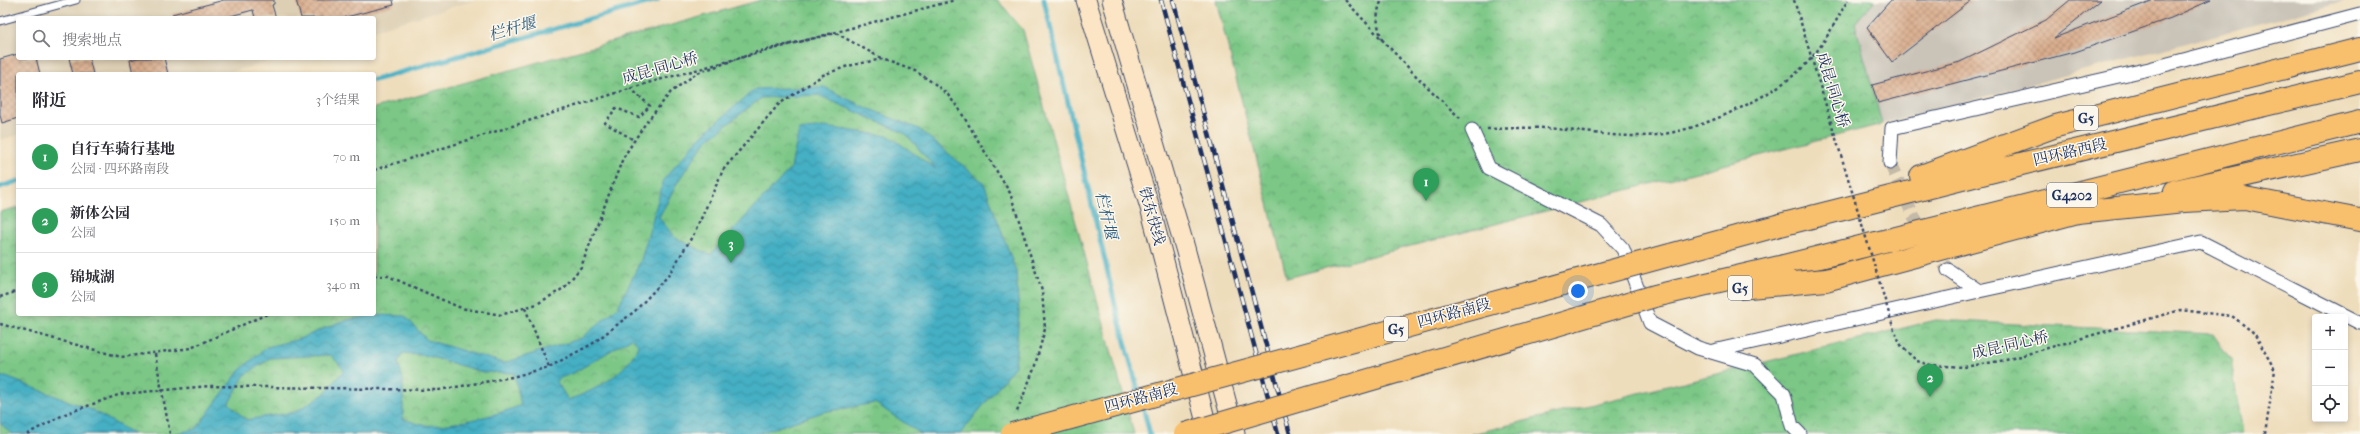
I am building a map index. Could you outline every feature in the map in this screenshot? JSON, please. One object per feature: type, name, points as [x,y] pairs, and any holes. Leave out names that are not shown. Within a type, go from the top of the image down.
[{"type":"highway","name":"G5","points":[[1820,214],[2056,126],[2360,49]]},
{"type":"highway","name":"四环路西段","points":[[1780,225],[2360,82]]},
{"type":"highway","name":"G4202","points":[[1655,296],[1784,266],[2360,122]]},
{"type":"highway","points":[[2078,212],[2360,150]]},
{"type":"highway","name":"G5","points":[[1185,434],[1655,296],[1826,280],[2078,212],[2184,201],[2245,198],[2360,220]]},
{"type":"highway","name":"四环路南段","points":[[1013,427],[1780,225]]},
{"type":"main road","name":"铁东快线","points":[[1086,0],[1151,211],[1209,434]]},
{"type":"main road","name":"铁东快线","points":[[1112,0],[1186,248],[1235,434]]},
{"type":"street","points":[[1890,163],[1892,128],[2149,68],[2360,14]]},
{"type":"street","points":[[1472,130],[1489,168],[1600,225],[1623,249],[1650,323],[1698,348],[1755,365],[1784,394],[1792,426],[1800,434]]},
{"type":"street","points":[[1712,352],[2201,242],[2360,323]]},
{"type":"street","points":[[1948,270],[1979,291]]},
{"type":"lane","points":[[18,16],[76,0]]},
{"type":"lane","points":[[0,21],[16,17]]},
{"type":"path","name":"成昆·同心桥","points":[[376,169],[630,88],[955,0]]},
{"type":"path","points":[[1345,0],[1383,42],[1472,130],[1544,128],[1590,133],[1655,135],[1688,128],[1763,97],[1806,64],[1823,43],[1848,0]]},
{"type":"path","points":[[1382,0],[1379,7],[1377,24],[1383,42]]},
{"type":"path","name":"成昆·同心桥","points":[[1794,0],[1894,330],[1902,347],[1918,361],[1930,365],[1964,367],[2006,360],[2180,310],[2232,316],[2254,333],[2275,370],[2265,434]]},
{"type":"path","points":[[376,276],[388,276],[461,308],[501,315],[537,304],[564,288],[581,267],[623,158],[634,140],[672,92],[697,74],[756,52],[836,33],[882,58],[915,71],[935,84],[948,95],[959,110],[1010,193],[1042,291],[1045,329],[1034,369],[1013,427]]},
{"type":"path","points":[[27,434],[65,414],[121,394],[209,386],[439,390],[512,377],[549,366],[592,344],[635,311],[668,276],[695,232],[723,170],[779,104],[822,75],[848,66],[882,58]]},
{"type":"path","points":[[630,88],[650,106],[639,117],[616,108],[605,124],[634,140]]},
{"type":"path","points":[[0,297],[16,292]]},
{"type":"path","points":[[525,308],[549,366]]},
{"type":"path","points":[[0,324],[121,357],[155,354],[191,348],[263,316]]},
{"type":"path","points":[[155,354],[160,390],[170,434]]},
{"type":"shaded area","points":[[0,0],[476,0],[376,29],[376,16],[16,16],[16,60],[272,60],[232,72],[16,72],[16,136],[0,140]]},
{"type":"shaded area","points":[[1875,0],[2348,0],[1882,124],[1855,23]]},
{"type":"green space","points":[[761,0],[998,0],[1023,30],[1134,434],[0,434],[0,212],[16,208],[16,316],[376,316],[376,107]]},
{"type":"green space","points":[[1216,0],[1875,0],[1855,23],[1882,124],[1287,278]]},
{"type":"green space","points":[[1936,320],[2213,334],[2231,360],[2243,434],[1472,434]]},
{"type":"water","points":[[824,87],[862,106],[919,129],[984,183],[1016,271],[1019,313],[1015,366],[960,434],[921,434],[875,403],[823,412],[757,434],[172,434],[196,429],[239,371],[267,347],[299,339],[342,321],[376,315],[405,316],[427,340],[504,363],[582,338],[618,307],[641,260],[664,179],[701,136],[755,89]],"holes":[[[818,95],[906,134],[936,169],[889,136],[824,127],[799,130],[791,168],[710,255],[674,237],[659,217],[680,178],[706,141],[761,98]],[[632,338],[639,346],[633,356],[618,373],[599,386],[568,400],[556,380],[575,372]],[[403,353],[428,356],[482,372],[514,373],[521,405],[487,416],[445,424],[424,425],[403,419],[403,380],[398,362]],[[331,355],[344,370],[324,394],[295,412],[246,420],[229,403],[244,376],[270,358]]]},
{"type":"water","points":[[0,377],[6,377],[92,410],[134,434],[12,434],[0,423]]},
{"type":"building","points":[[224,0],[274,0],[274,4],[272,5],[275,16],[254,16],[253,10],[230,16],[172,16],[172,14]]},
{"type":"building","points":[[296,0],[393,0],[394,5],[350,16],[300,16]]},
{"type":"building","points":[[1891,0],[1972,0],[1892,62],[1867,27]]},
{"type":"building","points":[[2070,0],[2101,0],[2054,38],[2154,0],[2211,0],[2171,18],[2078,51],[1878,103],[1872,85],[1960,62],[2046,20]]},
{"type":"building","points":[[16,55],[16,60],[36,60],[40,72],[16,72],[16,119],[2,123],[0,115],[0,59]]},
{"type":"building","points":[[70,60],[90,60],[92,72],[72,72]]},
{"type":"building","points":[[130,60],[164,60],[168,72],[133,72]]},
{"type":"waterway","name":"栏杆堰","points":[[376,79],[657,0]]},
{"type":"waterway","name":"栏杆堰","points":[[1044,0],[1116,308],[1139,394]]},
{"type":"waterway","name":"栏杆堰","points":[[0,187],[16,182]]},
{"type":"waterway","name":"栏杆堰","points":[[1142,404],[1150,434]]},
{"type":"tunnel","points":[[1890,163],[1913,215],[1948,270]]},
{"type":"railway","points":[[1161,0],[1278,434]]},
{"type":"railway","points":[[1173,0],[1290,434]]},
{"type":"place","name":"自行车骑行基地","points":[[1426,201]]},
{"type":"place","name":"锦城湖","points":[[731,263]]},
{"type":"place","name":"新体公园","points":[[1930,397]]}]
